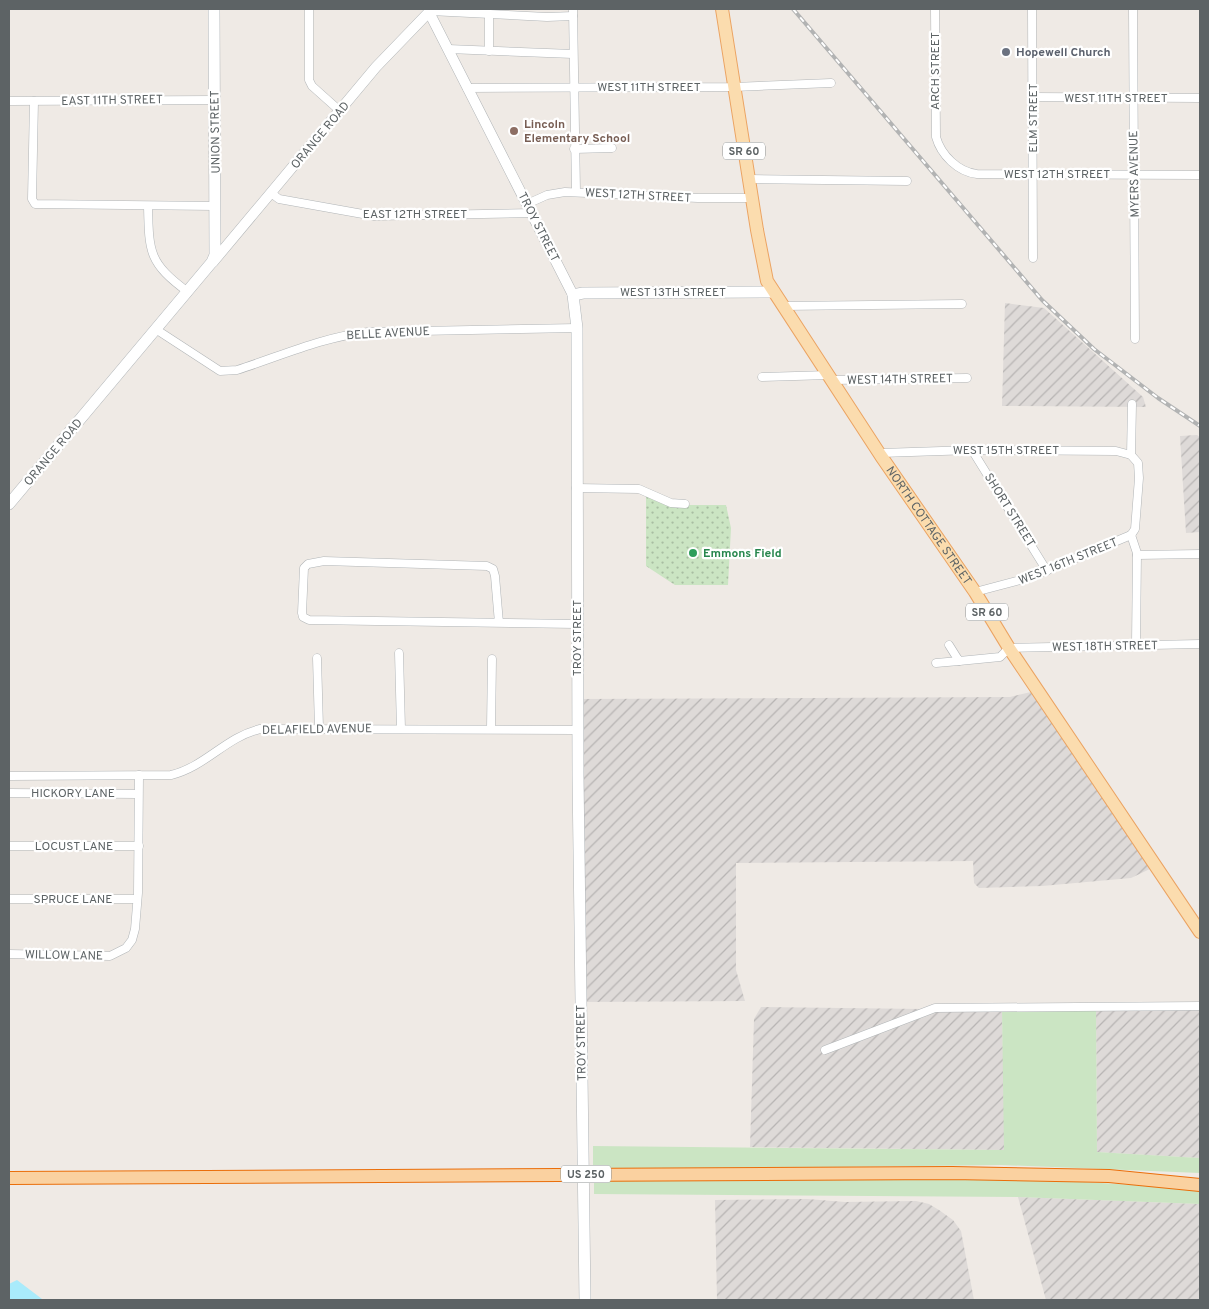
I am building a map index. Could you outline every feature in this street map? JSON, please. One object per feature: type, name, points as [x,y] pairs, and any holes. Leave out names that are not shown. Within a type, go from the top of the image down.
[{"type":"highway","name":"US 250","points":[[9,1178],[1038,1173],[1163,1180],[1169,1183],[1200,1185]]},
{"type":"highway","name":"US 250","points":[[1163,1180],[1168,1176],[1200,1178]]},
{"type":"main road","name":"UNION STREET","points":[[214,9],[214,258]]},
{"type":"main road","name":"SR 60","points":[[722,9],[765,272],[774,292]]},
{"type":"main road","name":"ORANGE ROAD","points":[[9,504],[188,292],[214,258]]},
{"type":"main road","name":"WEST 13TH STREET","points":[[573,295],[583,293],[774,292]]},
{"type":"main road","name":"NORTH COTTAGE STREET","points":[[774,292],[975,592],[1009,648],[1200,932]]},
{"type":"main road","name":"TROY STREET","points":[[573,295],[577,328],[576,624],[585,1300]]},
{"type":"street","points":[[309,9],[310,80],[312,86],[340,111]]},
{"type":"street","name":"ARCH STREET","points":[[935,9],[935,133]]},
{"type":"street","name":"ELM STREET","points":[[1032,9],[1033,258]]},
{"type":"street","name":"MYERS AVENUE","points":[[1133,9],[1132,97],[1135,339]]},
{"type":"street","points":[[430,10],[489,14],[573,13],[576,192]]},
{"type":"street","name":"ORANGE ROAD","points":[[214,258],[376,67],[430,10]]},
{"type":"street","name":"TROY STREET","points":[[430,10],[573,295]]},
{"type":"street","points":[[489,14],[489,51]]},
{"type":"street","points":[[448,49],[573,54]]},
{"type":"street","name":"WEST 11TH STREET","points":[[468,88],[734,87],[831,83]]},
{"type":"street","name":"WEST 11TH STREET","points":[[1033,97],[1200,98]]},
{"type":"street","name":"EAST 11TH STREET","points":[[9,101],[214,100]]},
{"type":"street","points":[[34,101],[32,199],[35,204],[215,206]]},
{"type":"street","name":"WEST 12TH STREET","points":[[935,133],[941,148],[962,170],[977,174],[1200,175]]},
{"type":"street","points":[[574,149],[612,148]]},
{"type":"street","points":[[749,179],[907,181]]},
{"type":"street","name":"WEST 12TH STREET","points":[[530,209],[554,193],[576,192],[698,198],[752,198]]},
{"type":"street","name":"EAST 12TH STREET","points":[[271,193],[279,199],[374,216],[530,209]]},
{"type":"street","points":[[148,206],[149,244],[153,256],[164,273],[188,292]]},
{"type":"street","points":[[782,306],[962,304]]},
{"type":"street","name":"BELLE AVENUE","points":[[156,330],[220,371],[227,371],[280,356],[320,340],[353,333],[577,328]]},
{"type":"street","name":"WEST 14TH STREET","points":[[762,378],[967,378]]},
{"type":"street","points":[[1132,404],[1131,455],[1138,463],[1139,478],[1135,529],[1131,535],[1138,555],[1136,644]]},
{"type":"street","name":"WEST 15TH STREET","points":[[881,453],[972,450],[1116,451],[1131,455]]},
{"type":"street","name":"SHORT STREET","points":[[972,450],[1047,571]]},
{"type":"street","points":[[576,488],[639,489],[671,503],[684,504]]},
{"type":"street","name":"WEST 16TH STREET","points":[[975,592],[1047,571],[1131,535]]},
{"type":"street","points":[[1138,555],[1200,554]]},
{"type":"street","points":[[499,623],[495,576],[493,569],[487,566],[324,562],[308,564],[304,568],[302,613],[306,619],[499,623],[576,624]]},
{"type":"street","name":"WEST 18TH STREET","points":[[1009,648],[1200,644]]},
{"type":"street","points":[[949,645],[959,661]]},
{"type":"street","points":[[936,663],[1000,658],[1009,648]]},
{"type":"street","points":[[399,653],[400,729]]},
{"type":"street","points":[[317,658],[318,728]]},
{"type":"street","points":[[491,728],[492,660]]},
{"type":"street","name":"DELAFIELD AVENUE","points":[[9,776],[139,775],[182,772],[204,760],[233,738],[260,729],[491,728],[577,730]]},
{"type":"street","name":"WILLOW LANE","points":[[9,954],[110,956],[126,948],[133,938],[138,899],[139,775]]},
{"type":"street","name":"HICKORY LANE","points":[[9,793],[138,794]]},
{"type":"street","name":"LOCUST LANE","points":[[9,846],[139,846]]},
{"type":"street","name":"SPRUCE LANE","points":[[9,900],[138,899]]},
{"type":"street","points":[[825,1050],[935,1008],[1200,1006]]},
{"type":"shaded area","points":[[1005,303],[1044,308],[1143,397],[1146,407],[1002,406]]},
{"type":"shaded area","points":[[1197,435],[1200,437],[1200,532],[1186,533],[1180,436]]},
{"type":"shaded area","points":[[1035,691],[1152,868],[1131,878],[1042,886],[979,888],[974,883],[973,861],[736,863],[736,970],[745,1001],[584,1002],[580,699],[1010,697]]},
{"type":"shaded area","points":[[761,1007],[1002,1010],[1005,1150],[750,1147],[754,1019]]},
{"type":"shaded area","points":[[1096,1009],[1200,1010],[1200,1158],[1097,1152]]},
{"type":"shaded area","points":[[1018,1197],[1200,1204],[1200,1300],[1046,1300]]},
{"type":"shaded area","points":[[807,1199],[845,1202],[916,1201],[929,1204],[939,1210],[953,1220],[961,1231],[974,1300],[717,1300],[715,1200]]},
{"type":"green space","name":"Emmons Field","points":[[646,495],[666,505],[726,505],[731,528],[728,585],[675,585],[646,566]]},
{"type":"green space","points":[[1096,1009],[1097,1152],[1200,1158],[1200,1173],[1001,1165],[593,1170],[593,1146],[1004,1150],[1002,1010]]},
{"type":"green space","points":[[594,1179],[1068,1181],[1200,1189],[1200,1204],[1018,1197],[594,1194]]},
{"type":"water","points":[[17,1280],[42,1300],[9,1300],[9,1284]]},
{"type":"railway","points":[[793,9],[1042,300],[1094,349],[1158,398],[1200,426]]},
{"type":"place","name":"Hopewell Church","points":[[1006,52]]},
{"type":"place","name":"Lincoln Elementary School","points":[[514,131]]},
{"type":"place","name":"Emmons Field","points":[[693,553]]}]
